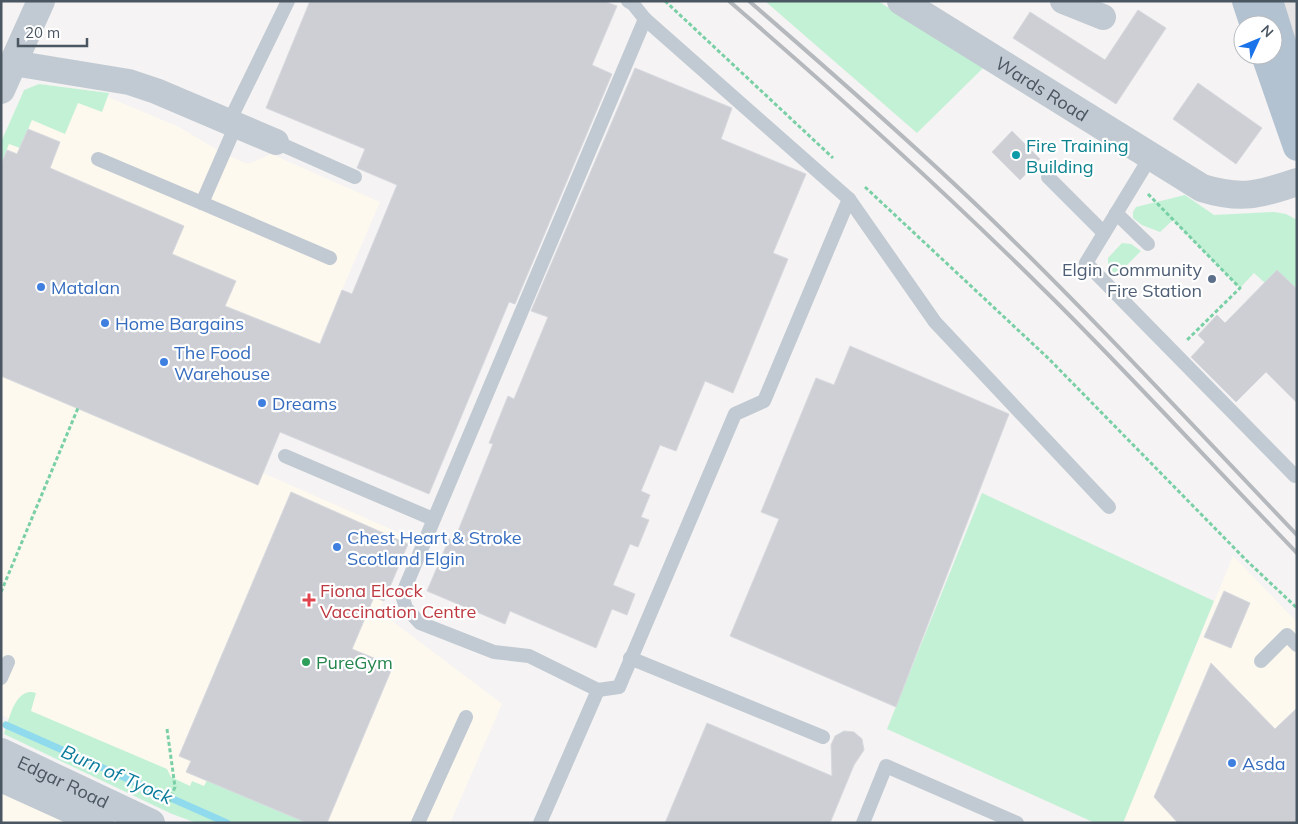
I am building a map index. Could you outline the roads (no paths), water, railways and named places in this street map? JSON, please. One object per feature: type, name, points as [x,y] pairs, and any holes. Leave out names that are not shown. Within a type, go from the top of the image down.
[{"type":"main road","points":[[1246,1],[1251,15]]},
{"type":"main road","points":[[1269,1],[1297,90]]},
{"type":"main road","points":[[1268,65],[1297,147]]},
{"type":"street","points":[[1,90],[42,1]]},
{"type":"street","points":[[1062,1],[1103,17]]},
{"type":"street","name":"Wards Road","points":[[905,2],[1202,188],[1226,195],[1261,194],[1297,182]]},
{"type":"street","points":[[13,63],[129,82],[156,90],[276,142]]},
{"type":"street","name":"Edgar Road","points":[[1,752],[158,817]]},
{"type":"street","name":"Edgar Road","points":[[1,778],[100,823]]},
{"type":"lane","points":[[202,203],[232,123],[288,1]]},
{"type":"lane","points":[[628,1],[633,4],[645,20],[849,200],[935,322],[1109,507]]},
{"type":"lane","points":[[645,20],[402,595],[411,615],[420,623],[494,652],[529,656],[598,690],[619,687],[735,414],[764,401],[849,200]]},
{"type":"lane","points":[[276,142],[355,177]]},
{"type":"lane","points":[[1150,156],[1086,263],[1296,476]]},
{"type":"lane","points":[[98,160],[330,258]]},
{"type":"lane","points":[[1048,177],[1104,233]]},
{"type":"lane","points":[[1116,213],[1148,244]]},
{"type":"lane","points":[[284,456],[433,519]]},
{"type":"lane","points":[[1261,661],[1287,635],[1297,645]]},
{"type":"lane","points":[[630,658],[823,737]]},
{"type":"lane","points":[[1,678],[8,662]]},
{"type":"lane","points":[[540,823],[598,690]]},
{"type":"lane","points":[[418,823],[466,717]]},
{"type":"lane","points":[[863,823],[886,766],[1017,823]]},
{"type":"waterway","name":"Burn of Tyock","points":[[6,725],[227,823]]},
{"type":"railway","points":[[729,1],[809,70],[1002,249],[1105,351],[1297,553]]},
{"type":"railway","points":[[749,1],[869,106],[986,214],[1104,332],[1297,535]]},
{"type":"place","name":"Fire Training Building","points":[[1016,155]]},
{"type":"place","name":"Elgin Community Fire Station","points":[[1212,279]]},
{"type":"place","name":"Matalan","points":[[41,287]]},
{"type":"place","name":"Home Bargains","points":[[105,323]]},
{"type":"place","name":"The Food Warehouse","points":[[164,362]]},
{"type":"place","name":"Dreams","points":[[262,403]]},
{"type":"place","name":"Chest Heart & Stroke Scotland Elgin","points":[[337,547]]},
{"type":"place","name":"Fiona Elcock Vaccination Centre","points":[[309,600]]},
{"type":"place","name":"PureGym","points":[[306,662]]},
{"type":"place","name":"Asda","points":[[1232,763]]}]
